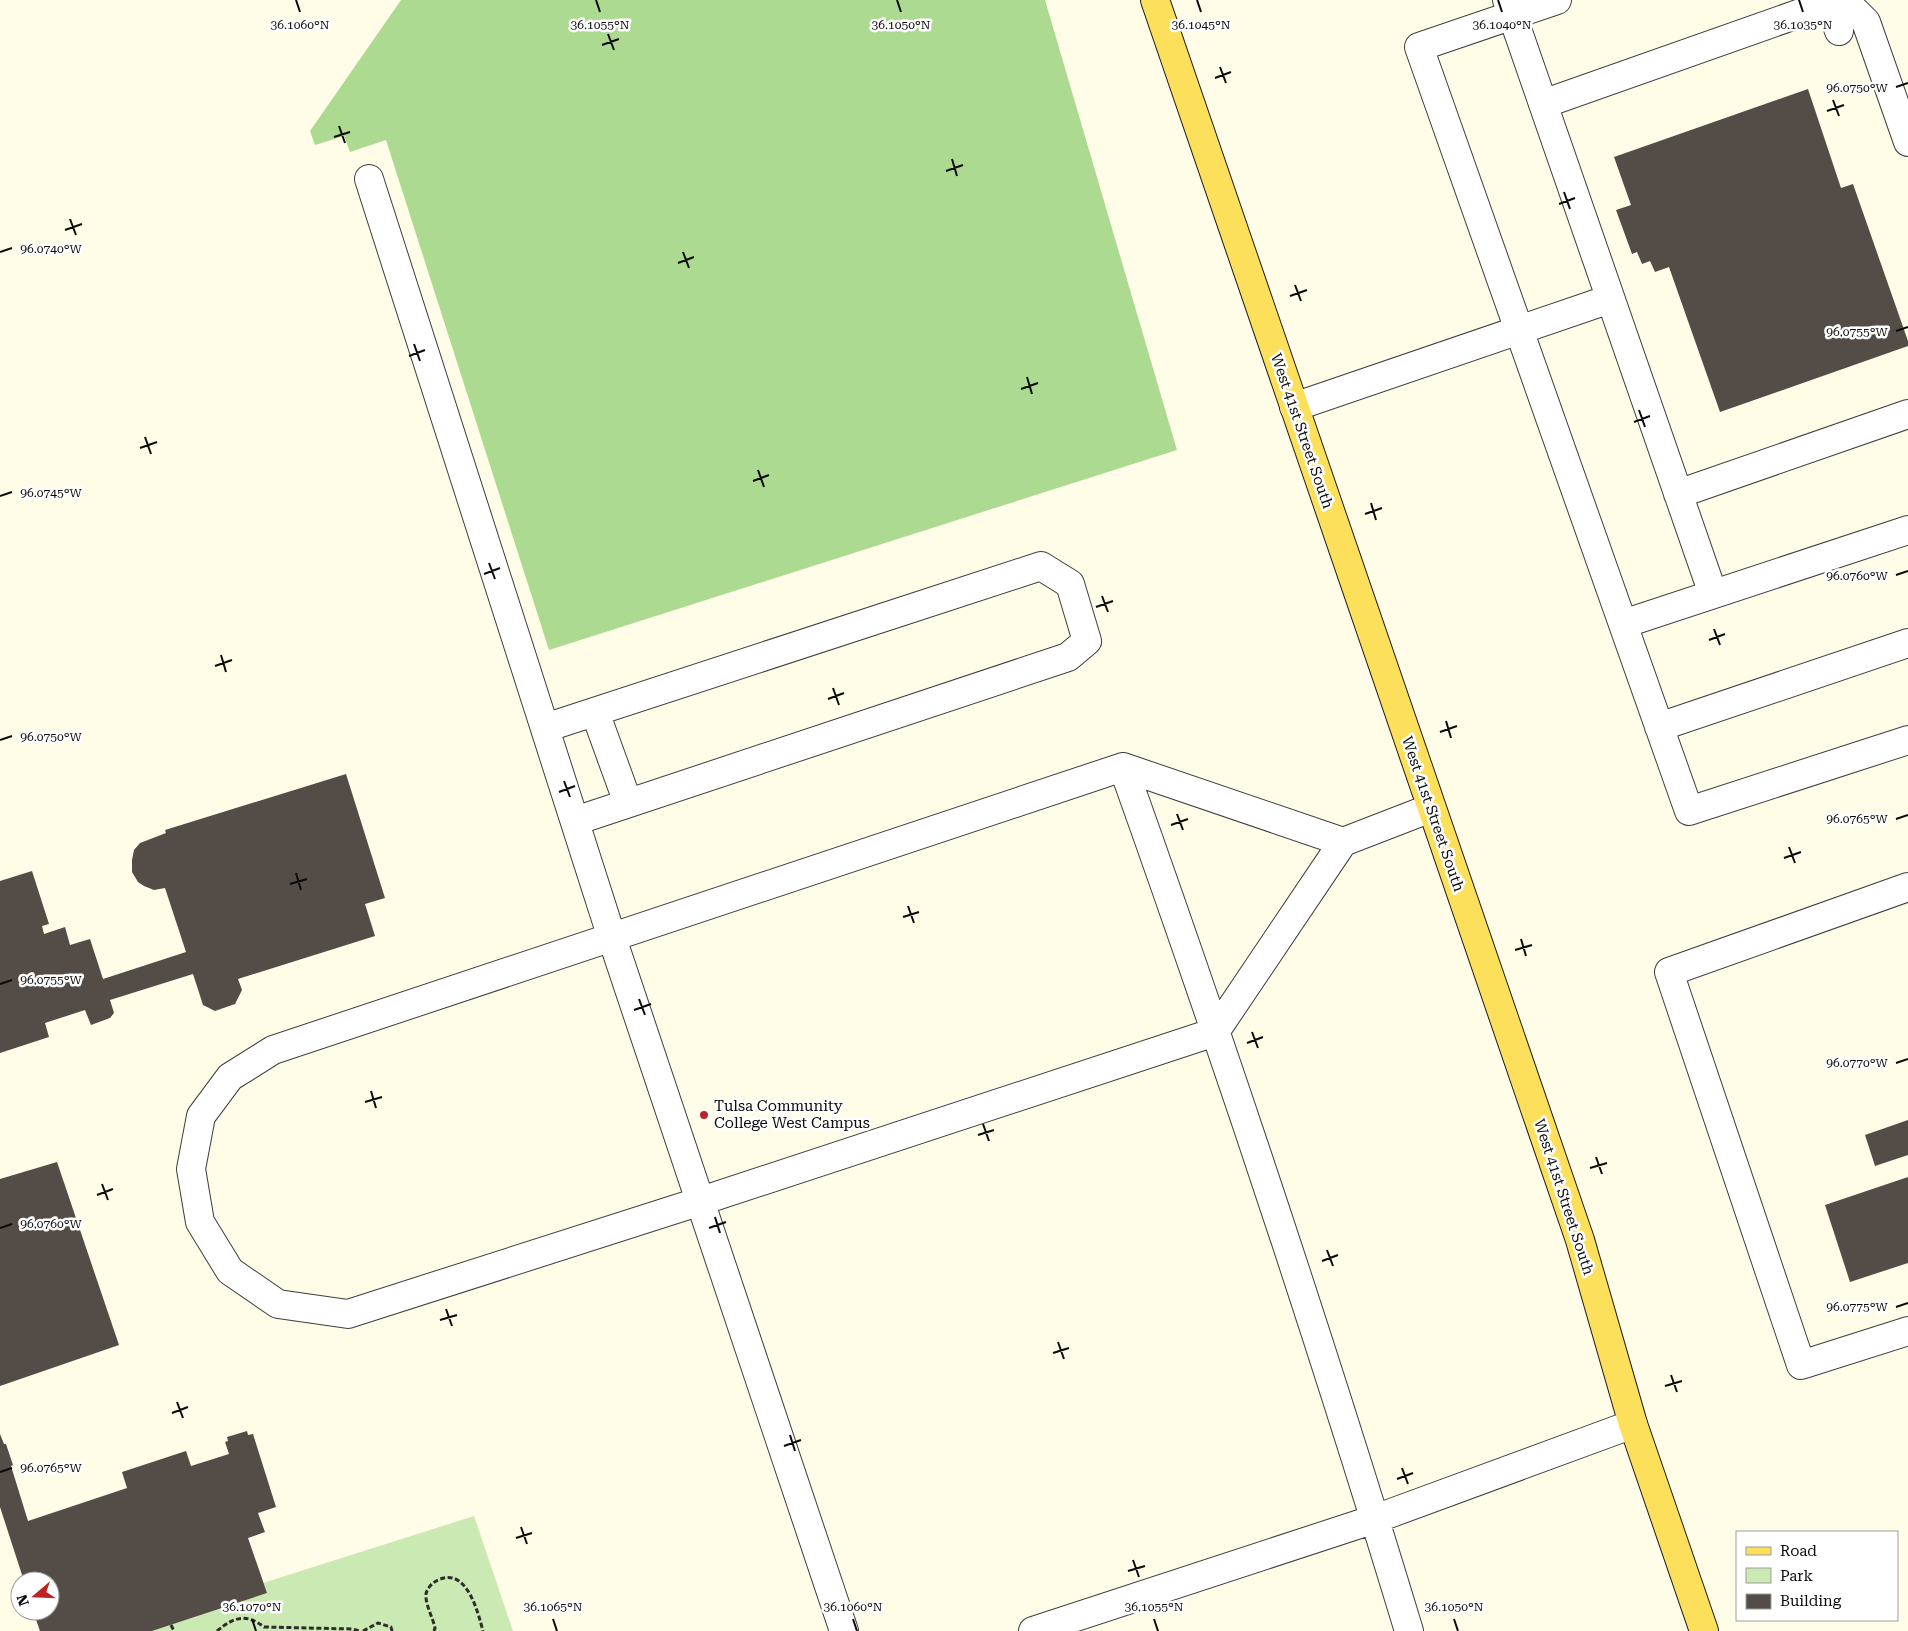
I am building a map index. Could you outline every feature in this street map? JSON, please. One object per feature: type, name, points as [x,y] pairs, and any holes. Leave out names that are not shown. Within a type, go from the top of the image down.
[{"type":"main road","name":"West 41st Street South","points":[[1155,0],[1580,1240],[1633,1424],[1704,1631]]},
{"type":"lane","points":[[1557,0],[1510,8],[1419,47],[1689,811],[1908,740]]},
{"type":"lane","points":[[1543,104],[1829,2],[1852,8],[1866,22],[1908,142]]},
{"type":"lane","points":[[1829,2],[1839,32]]},
{"type":"lane","points":[[1510,8],[1713,594]]},
{"type":"lane","points":[[369,179],[612,938],[844,1631]]},
{"type":"lane","points":[[1294,408],[1610,299]]},
{"type":"lane","points":[[1678,494],[1908,414]]},
{"type":"lane","points":[[1623,624],[1908,530]]},
{"type":"lane","points":[[545,728],[1040,566],[1070,584],[1087,640],[1068,658],[575,821]]},
{"type":"lane","points":[[1659,727],[1908,643]]},
{"type":"lane","points":[[595,712],[628,804]]},
{"type":"lane","points":[[1343,842],[1122,767],[272,1050],[230,1077],[202,1116],[191,1169],[200,1222],[230,1272],[278,1304],[348,1314],[701,1201],[1215,1032],[1343,842],[1431,808]]},
{"type":"lane","points":[[1122,767],[1215,1032],[1330,1376],[1409,1631]]},
{"type":"lane","points":[[1908,887],[1668,972],[1801,1365],[1908,1331]]},
{"type":"lane","points":[[1032,1631],[1375,1518],[1633,1424]]},
{"type":"path","points":[[434,1631],[435,1628],[426,1594],[431,1585],[440,1579],[449,1578],[462,1583],[472,1596],[483,1631]]},
{"type":"path","points":[[217,1631],[231,1622],[245,1617],[255,1620],[263,1629],[338,1628],[361,1631],[378,1622],[391,1627],[392,1631]]},
{"type":"path","points":[[171,1625],[174,1631]]},
{"type":"green space","points":[[401,0],[1045,0],[1177,450],[549,650],[386,140],[350,152],[344,136],[315,145],[310,131]]},
{"type":"green space","points":[[474,1516],[513,1631],[152,1631],[267,1593],[263,1583]]},
{"type":"building","points":[[1808,89],[1841,188],[1853,184],[1908,341],[1908,346],[1720,412],[1669,267],[1655,272],[1650,261],[1642,264],[1637,252],[1632,254],[1616,210],[1631,205],[1614,157]]},
{"type":"building","points":[[346,774],[385,898],[365,904],[375,936],[238,979],[242,990],[235,1004],[215,1011],[203,1005],[193,974],[110,1000],[114,1013],[110,1018],[91,1025],[85,1010],[45,1023],[49,1037],[0,1053],[0,881],[32,871],[49,924],[42,926],[44,934],[65,927],[70,945],[90,939],[103,979],[186,952],[165,888],[154,890],[144,886],[138,882],[132,872],[134,850],[140,843],[166,833],[165,830]]},
{"type":"building","points":[[1908,1120],[1908,1155],[1875,1166],[1865,1135]]},
{"type":"building","points":[[57,1162],[119,1345],[0,1386],[0,1179]]},
{"type":"building","points":[[1908,1177],[1908,1263],[1850,1282],[1825,1205]]},
{"type":"building","points":[[247,1431],[248,1435],[253,1434],[276,1507],[258,1513],[265,1532],[248,1538],[267,1593],[152,1631],[40,1631],[36,1621],[60,1621],[60,1571],[21,1571],[0,1507],[0,1434],[4,1444],[6,1444],[13,1465],[11,1466],[28,1521],[127,1488],[122,1472],[186,1451],[191,1466],[229,1454],[225,1442],[228,1441],[227,1437]]},
{"type":"place","name":"Tulsa Community College West Campus","points":[[704,1115]]}]
